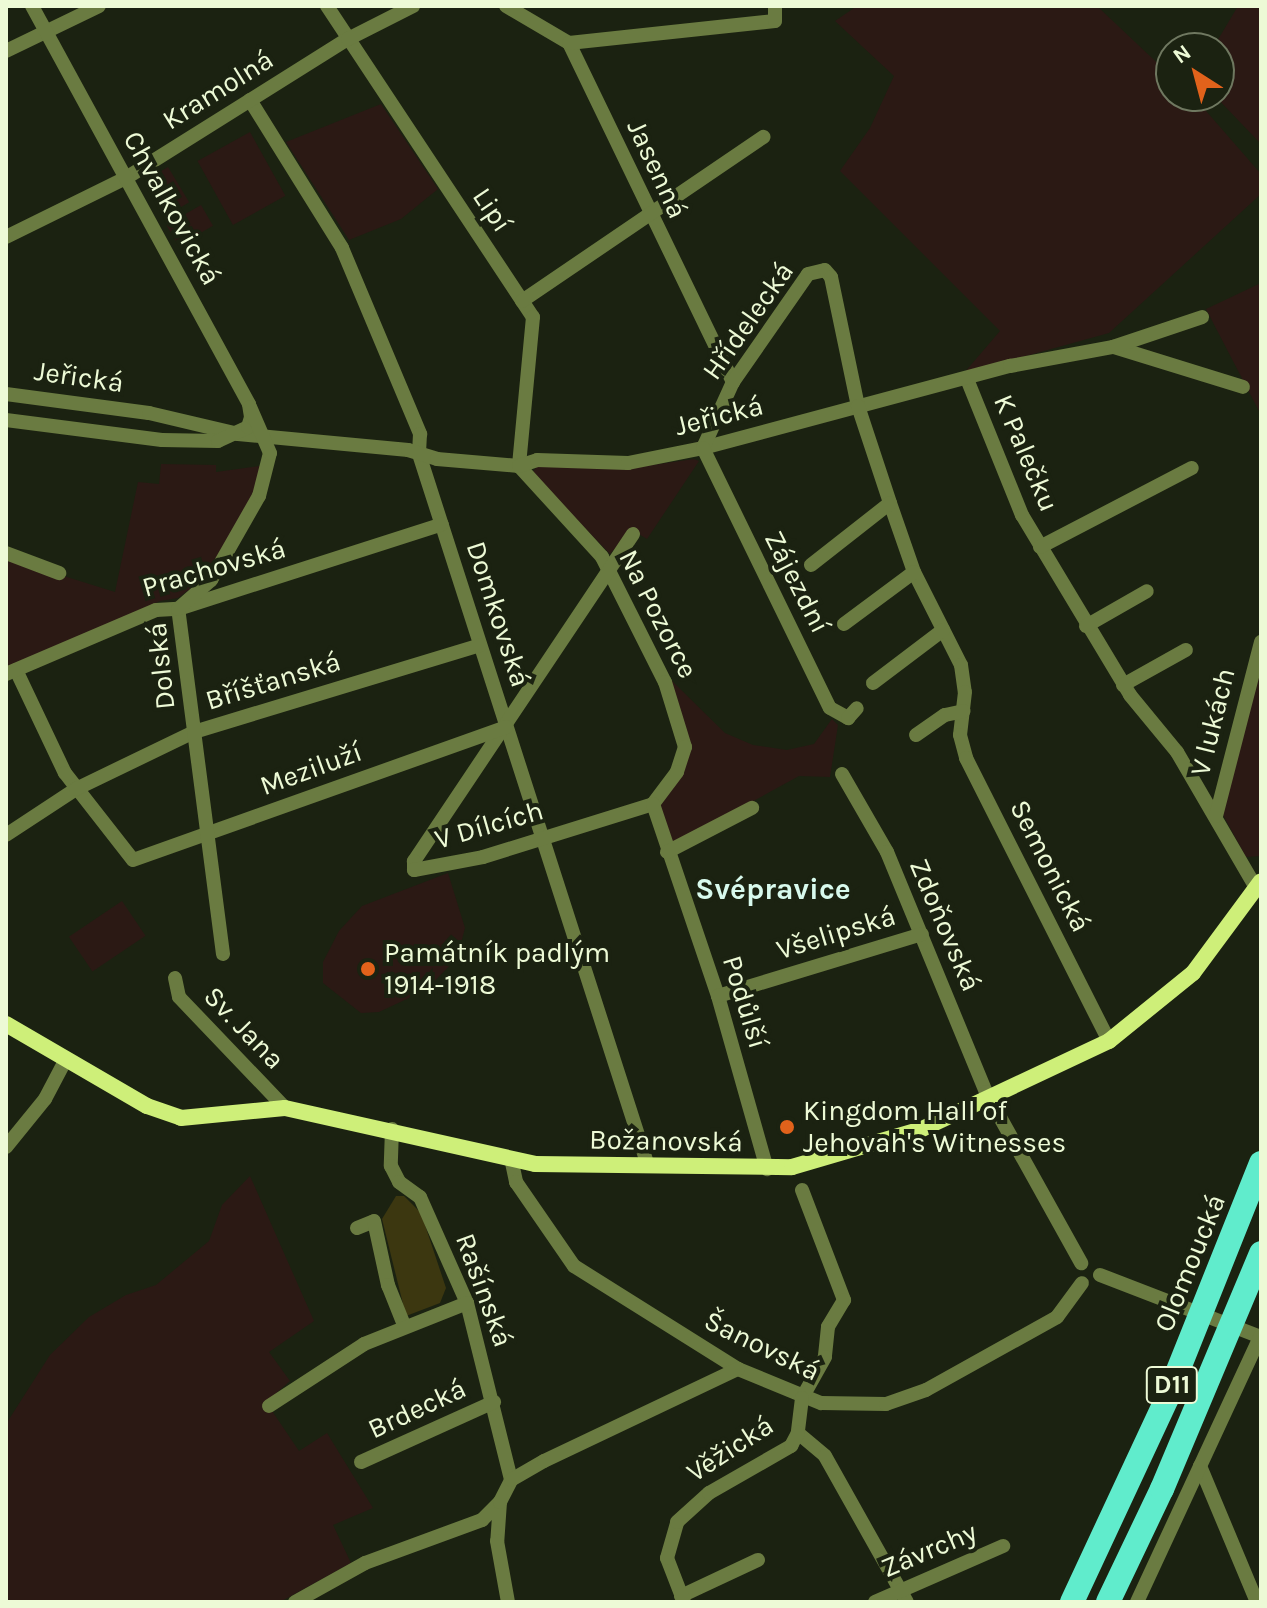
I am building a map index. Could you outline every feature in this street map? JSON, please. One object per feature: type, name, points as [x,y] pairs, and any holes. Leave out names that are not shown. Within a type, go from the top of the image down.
[{"type":"highway","name":"Olomoucká","points":[[1072,1602],[1167,1398],[1261,1163]]},
{"type":"highway","name":"D11","points":[[1108,1602],[1168,1476],[1261,1253]]},
{"type":"street","name":"Chvalkovická","points":[[32,6],[249,404]]},
{"type":"street","points":[[6,51],[47,34],[99,6]]},
{"type":"street","name":"Lipí","points":[[327,6],[533,317],[519,466]]},
{"type":"street","name":"Kramolná","points":[[6,237],[126,178],[348,39],[413,6]]},
{"type":"street","points":[[506,6],[569,43],[775,21],[775,6]]},
{"type":"street","name":"Jasenná","points":[[569,43],[649,215],[733,382]]},
{"type":"street","name":"Domkovská","points":[[250,100],[342,248],[420,434],[419,454],[648,1166]]},
{"type":"street","points":[[522,301],[763,137]]},
{"type":"street","name":"Hřídelecká","points":[[703,448],[733,382],[817,268]]},
{"type":"street","name":"Semonická","points":[[817,268],[831,277],[858,406],[914,572],[965,678],[960,735],[966,758],[1109,1041]]},
{"type":"street","name":"Jeřická","points":[[6,394],[149,413],[238,434],[519,466],[537,460],[628,463],[703,448],[967,379],[1113,347],[1202,317]]},
{"type":"street","points":[[1113,347],[1243,387]]},
{"type":"street","name":"K Palečku","points":[[967,379],[1004,477],[1040,547],[1123,685],[1177,752],[1258,884]]},
{"type":"street","points":[[238,434],[248,427],[249,404]]},
{"type":"street","name":"Dolská","points":[[223,954],[178,609],[211,580],[259,496],[270,453],[265,435],[249,404]]},
{"type":"street","name":"Jeřická","points":[[6,420],[162,440],[218,441],[238,434]]},
{"type":"street","name":"Zájezdní","points":[[703,448],[830,708],[848,718],[857,708]]},
{"type":"street","name":"Na Pozorce","points":[[519,466],[609,570],[680,719],[685,747],[677,772],[653,804]]},
{"type":"street","name":"K Palečku","points":[[1040,547],[1192,468]]},
{"type":"street","points":[[811,565],[890,503]]},
{"type":"street","name":"Prachovská","points":[[11,672],[156,610],[178,609],[442,524]]},
{"type":"street","points":[[507,727],[633,534]]},
{"type":"street","points":[[6,553],[59,573]]},
{"type":"street","points":[[844,624],[914,572]]},
{"type":"street","points":[[1086,626],[1147,591]]},
{"type":"street","points":[[873,683],[943,630]]},
{"type":"street","name":"V lukách","points":[[1216,816],[1261,642]]},
{"type":"street","name":"Bříšťanská","points":[[6,835],[76,789],[194,732],[480,645]]},
{"type":"street","points":[[1123,685],[1186,650]]},
{"type":"street","points":[[11,672],[76,789]]},
{"type":"street","points":[[916,735],[945,715],[964,711]]},
{"type":"street","name":"Meziluží","points":[[76,789],[133,860],[507,727]]},
{"type":"street","name":"V Dílcích","points":[[507,727],[414,861],[414,870],[483,857],[653,804]]},
{"type":"street","name":"Zdoňovská","points":[[842,774],[887,852],[991,1099],[1047,1209],[1081,1263]]},
{"type":"street","name":"Podůlší","points":[[653,804],[718,996],[767,1169]]},
{"type":"street","points":[[667,852],[752,808]]},
{"type":"street","name":"Božanovská","points":[[6,1024],[147,1106],[181,1118],[285,1108],[392,1129],[535,1164],[767,1169],[876,1146],[991,1099],[1109,1041],[1193,973],[1258,884]]},
{"type":"street","name":"Všelipská","points":[[718,996],[922,934]]},
{"type":"street","name":"Sv. Jana","points":[[175,978],[179,997],[285,1108]]},
{"type":"street","points":[[6,1147],[45,1099],[66,1059]]},
{"type":"street","name":"Rašínská","points":[[392,1129],[391,1166],[399,1182],[420,1197],[467,1303],[511,1480]]},
{"type":"street","name":"Šanovská","points":[[511,1158],[516,1182],[574,1266],[738,1369],[802,1398],[840,1407],[886,1404],[926,1390],[1057,1317],[1082,1283]]},
{"type":"street","points":[[802,1190],[844,1300],[828,1327],[825,1357],[802,1398],[798,1433],[825,1456],[905,1596]]},
{"type":"street","points":[[357,1228],[374,1221],[388,1285],[404,1325]]},
{"type":"street","points":[[1100,1275],[1094,1283],[1082,1283],[1076,1274],[1081,1263],[1095,1263],[1100,1275],[1257,1336],[1137,1602]]},
{"type":"street","points":[[269,1406],[364,1344],[404,1325],[467,1303]]},
{"type":"street","points":[[295,1602],[365,1563],[482,1520],[500,1502],[511,1480],[738,1369]]},
{"type":"street","name":"Brdecká","points":[[361,1462],[494,1402]]},
{"type":"street","name":"Věžická","points":[[758,1560],[682,1599],[667,1558],[677,1522],[709,1493],[791,1446],[798,1433]]},
{"type":"street","points":[[1200,1466],[1257,1602]]},
{"type":"street","points":[[500,1502],[497,1541],[508,1602]]},
{"type":"street","name":"Závrchy","points":[[875,1602],[905,1596],[1003,1546]]},
{"type":"shaded area","points":[[857,6],[1097,6],[1155,61],[1155,112],[1207,112],[1261,174],[1261,194],[1109,333],[964,373],[1000,331],[840,171],[870,128],[894,76],[835,21]]},
{"type":"shaded area","points":[[1238,6],[1261,6],[1261,144],[1230,112],[1235,112],[1235,32],[1223,32]]},
{"type":"shaded area","points":[[381,104],[438,189],[401,219],[349,240],[286,142]]},
{"type":"shaded area","points":[[250,132],[285,196],[233,225],[198,161]]},
{"type":"shaded area","points":[[168,167],[189,202],[169,215],[147,179]]},
{"type":"shaded area","points":[[201,205],[213,226],[178,246],[166,225]]},
{"type":"shaded area","points":[[1261,283],[1261,415],[1206,309]]},
{"type":"shaded area","points":[[694,459],[699,461],[647,539],[632,530],[610,554],[532,473],[538,465],[625,469]]},
{"type":"shaded area","points":[[161,464],[216,465],[216,472],[260,466],[257,494],[202,580],[178,598],[160,601],[6,671],[6,558],[115,592],[138,482],[159,484]]},
{"type":"shaded area","points":[[1261,664],[1261,856],[1246,857],[1222,813]]},
{"type":"shaded area","points":[[666,675],[725,733],[753,745],[787,750],[814,744],[832,719],[838,725],[830,777],[799,776],[670,847],[659,801],[691,749]]},
{"type":"shaded area","points":[[448,873],[465,928],[457,958],[426,990],[379,1012],[361,1013],[323,983],[323,962],[339,931],[362,906]]},
{"type":"shaded area","points":[[122,901],[145,936],[92,972],[69,937]]},
{"type":"shaded area","points":[[250,1176],[314,1321],[269,1352],[290,1381],[266,1402],[299,1451],[327,1433],[373,1508],[333,1525],[351,1563],[280,1602],[6,1602],[6,1424],[50,1355],[89,1317],[126,1295],[156,1285],[209,1241],[222,1205]]},
{"type":"shaded area","points":[[396,1196],[404,1196],[421,1213],[446,1288],[440,1303],[406,1316],[382,1219]]},
{"type":"place","name":"Památník padlým 1914-1918","points":[[368,969]]},
{"type":"place","name":"Kingdom Hall of Jehovah's Witnesses","points":[[787,1127]]},
{"type":"district","name":"Svépravice","points":[[773,889]]}]
